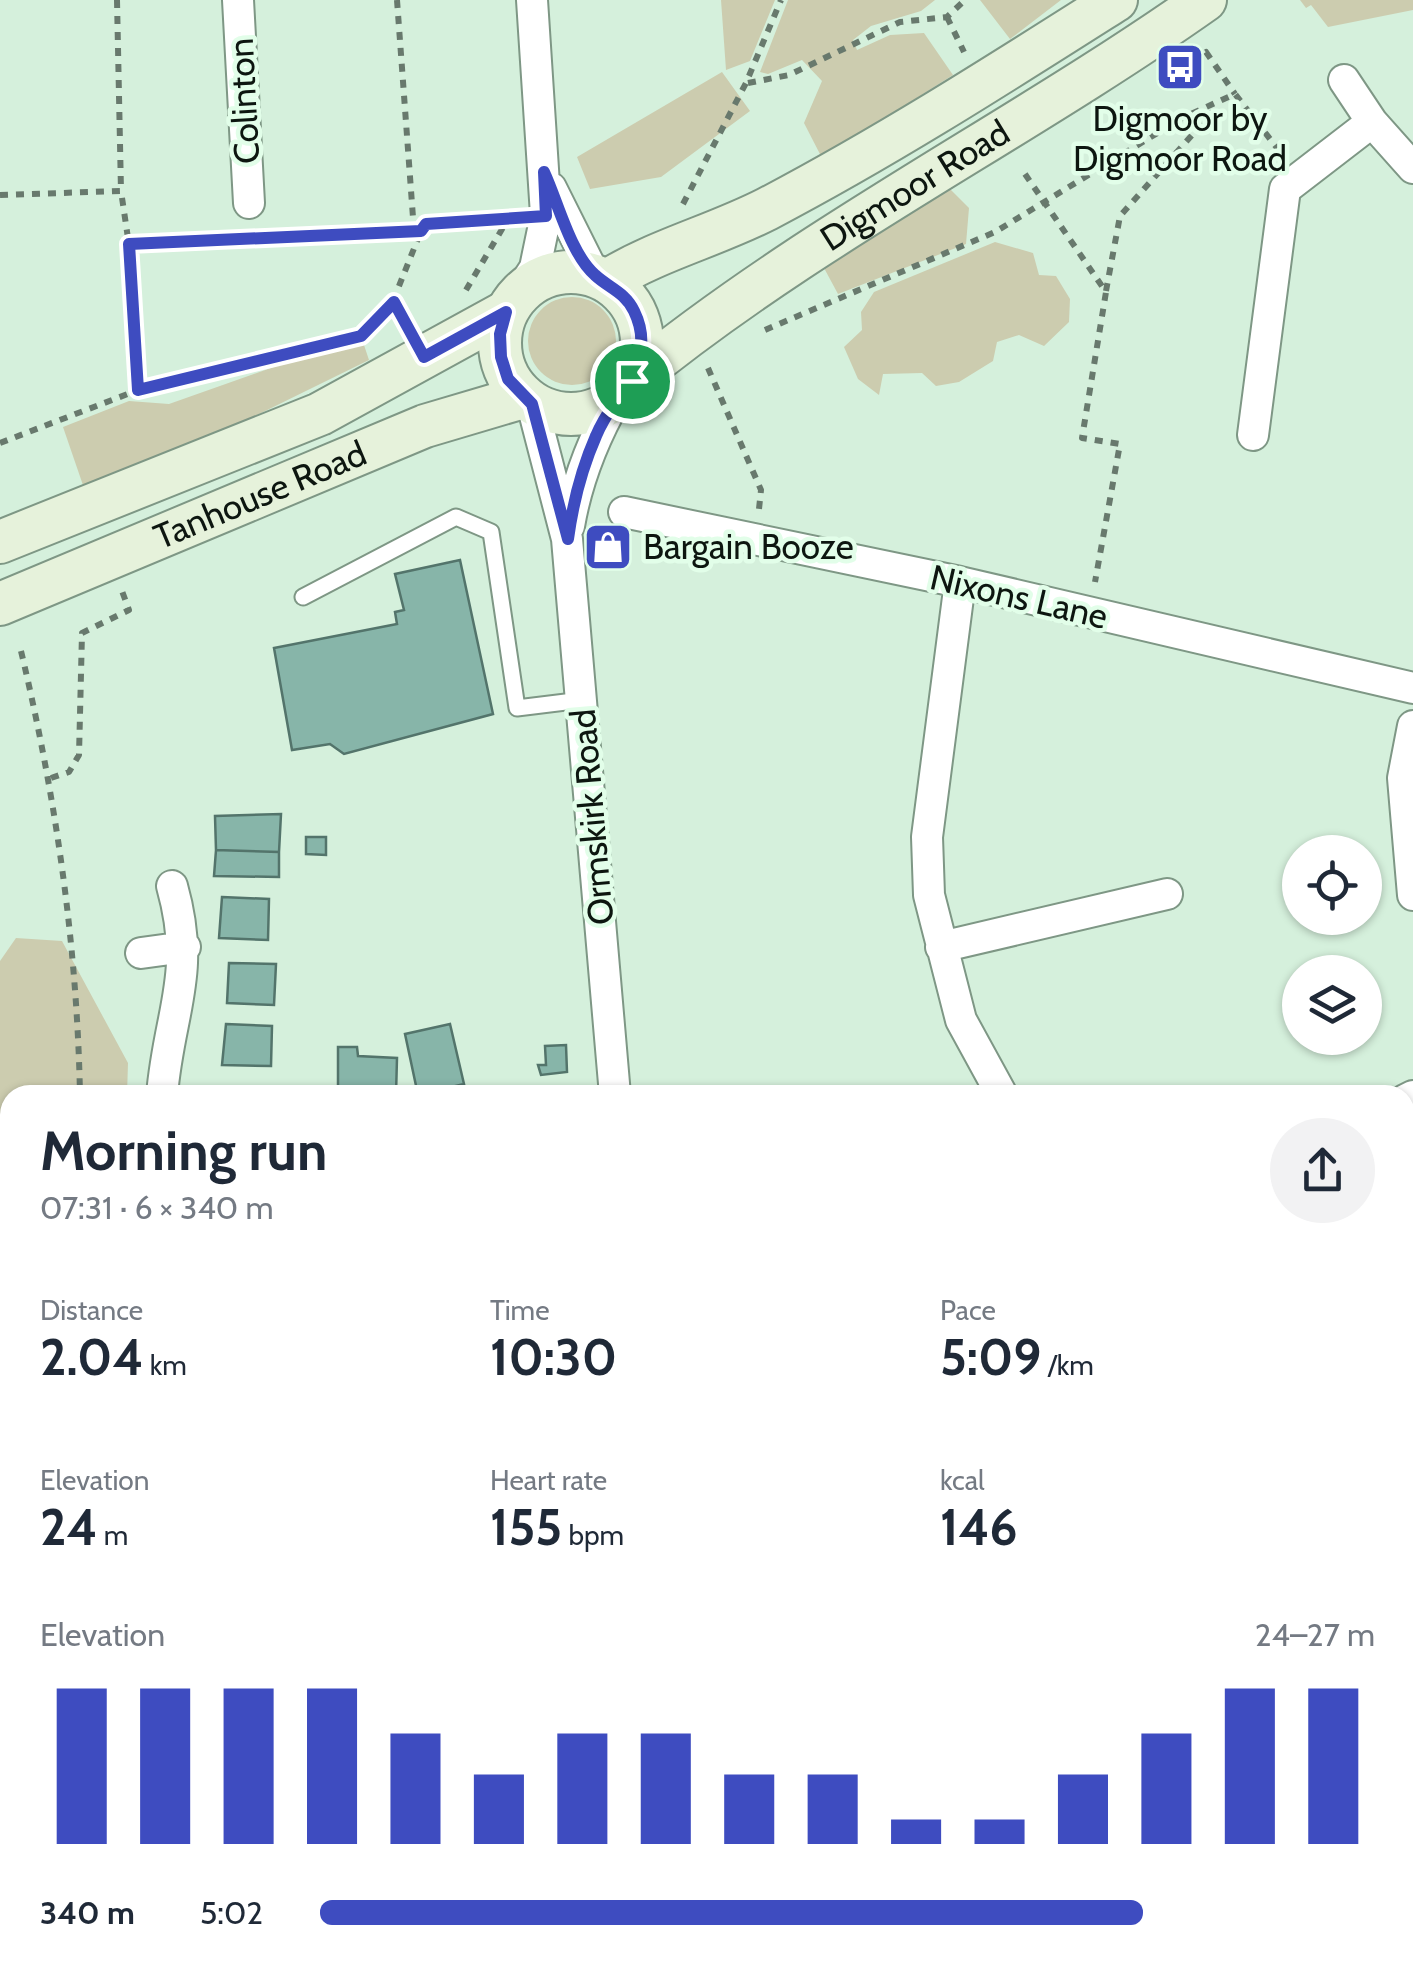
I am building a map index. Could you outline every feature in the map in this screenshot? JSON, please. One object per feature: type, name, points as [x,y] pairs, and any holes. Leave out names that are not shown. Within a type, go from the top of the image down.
[{"type":"street","name":"Colinton","points":[[238,0],[250,203]]},
{"type":"street","points":[[532,0],[546,216],[536,268],[512,303],[500,334],[501,357],[508,379],[528,400],[554,412],[576,414],[598,409],[624,389],[642,345],[640,326],[633,308],[601,278],[544,172]]},
{"type":"street","name":"Digmoor Road","points":[[601,278],[764,210],[971,92],[1116,0]]},
{"type":"street","name":"Digmoor Road","points":[[624,389],[786,267],[1101,74],[1205,0]]},
{"type":"street","points":[[1344,80],[1372,122],[1413,168]]},
{"type":"street","points":[[1253,434],[1285,189],[1372,122]]},
{"type":"street","points":[[512,303],[554,273],[601,278]]},
{"type":"street","name":"Tanhouse Road","points":[[0,542],[320,414],[420,338],[512,303]]},
{"type":"street","name":"Ormskirk Road","points":[[568,539],[576,487],[598,431],[624,389]]},
{"type":"street","name":"Ormskirk Road","points":[[528,400],[568,539],[615,1085]]},
{"type":"street","name":"Tanhouse Road","points":[[0,604],[425,426],[528,400]]},
{"type":"street","name":"Nixons Lane","points":[[624,512],[960,582],[1413,688]]},
{"type":"street","points":[[0,530],[60,517]]},
{"type":"street","points":[[10,636],[112,559]]},
{"type":"street","points":[[960,582],[927,837],[929,895],[961,1020],[997,1085]]},
{"type":"street","points":[[1413,726],[1402,778],[1413,896]]},
{"type":"street","points":[[163,1085],[165,1058],[182,995],[185,947],[172,886]]},
{"type":"street","points":[[941,947],[1168,894]]},
{"type":"street","points":[[141,953],[185,947]]},
{"type":"lane","points":[[303,597],[456,517],[491,532],[517,708],[582,700]]},
{"type":"path","points":[[117,0],[122,190],[138,390]]},
{"type":"path","points":[[0,442],[138,390],[361,336],[394,302],[417,231],[397,0]]},
{"type":"path","points":[[676,218],[746,83],[781,0]]},
{"type":"path","points":[[746,83],[788,74],[900,22],[947,17],[965,0]]},
{"type":"path","points":[[947,17],[965,53]]},
{"type":"path","points":[[1166,78],[1206,52],[1300,178]]},
{"type":"path","points":[[758,333],[995,232],[1182,118],[1236,94]]},
{"type":"path","points":[[1089,612],[1120,444],[1082,438],[1120,216],[1220,104]]},
{"type":"path","points":[[1025,174],[1106,292]]},
{"type":"path","points":[[0,195],[122,190]]},
{"type":"path","points":[[250,203],[251,238]]},
{"type":"path","points":[[129,244],[417,231],[426,224],[546,216]]},
{"type":"path","points":[[458,304],[509,218]]},
{"type":"path","points":[[394,302],[420,338]]},
{"type":"path","points":[[402,317],[420,338]]},
{"type":"path","points":[[702,355],[762,490],[754,539]]},
{"type":"path","points":[[51,778],[69,772],[79,755],[82,633],[129,610],[112,559]]},
{"type":"path","points":[[10,636],[51,778],[78,990],[80,1085]]},
{"type":"green space","points":[[721,0],[775,0],[750,61],[726,70]]},
{"type":"green space","points":[[788,0],[935,0],[921,11],[871,26],[853,40],[857,50],[890,35],[924,33],[953,75],[822,158],[804,123],[822,81],[802,60],[768,74],[760,72]]},
{"type":"green space","points":[[980,0],[1061,0],[1010,39]]},
{"type":"green space","points":[[1300,0],[1413,0],[1413,10],[1328,27],[1311,5],[1306,8]]},
{"type":"green space","points":[[722,72],[750,111],[661,177],[590,189],[577,157]]},
{"type":"green space","points":[[943,182],[969,208],[966,244],[838,294],[824,268],[833,247]]},
{"type":"green space","points":[[995,242],[1033,253],[1039,275],[1056,276],[1070,299],[1069,322],[1044,346],[1019,335],[997,342],[993,361],[959,382],[936,386],[922,373],[883,374],[879,395],[858,379],[844,347],[862,330],[861,312],[874,292]]},
{"type":"green space","points":[[572,297],[597,304],[609,316],[616,341],[609,366],[597,378],[572,385],[547,378],[535,366],[528,341],[535,316],[547,304]]},
{"type":"green space","points":[[361,336],[369,360],[110,487],[85,491],[63,427],[129,401],[169,404]]},
{"type":"green space","points":[[16,938],[62,941],[128,1063],[127,1085],[0,1085],[0,961]]},
{"type":"building","points":[[460,560],[493,714],[344,754],[330,744],[292,750],[274,648],[397,624],[395,612],[404,610],[395,574]]},
{"type":"building","points":[[281,814],[279,852],[216,850],[215,816]]},
{"type":"building","points":[[306,837],[326,837],[326,855],[306,854]]},
{"type":"building","points":[[216,850],[279,852],[279,877],[214,876]]},
{"type":"building","points":[[222,897],[269,899],[268,940],[219,938]]},
{"type":"building","points":[[229,963],[276,964],[274,1005],[227,1003]]},
{"type":"building","points":[[226,1024],[272,1026],[271,1066],[222,1065]]},
{"type":"building","points":[[450,1024],[464,1084],[416,1085],[405,1034]]},
{"type":"building","points":[[566,1045],[567,1072],[541,1075],[538,1065],[546,1065],[545,1046]]},
{"type":"building","points":[[338,1047],[357,1047],[358,1056],[397,1058],[396,1085],[338,1085]]},
{"type":"place","name":"Digmoor by Digmoor Road","points":[[1180,67]]},
{"type":"place","name":"Bargain Booze","points":[[608,547]]},
{"type":"route","points":[[544,172],[578,247],[596,276],[622,292],[633,308],[642,345],[632,381],[598,431],[576,487],[568,539],[532,404],[508,379],[501,357],[500,334],[506,312],[424,357],[394,302],[361,336],[138,390],[129,244],[421,231],[426,224],[546,216],[544,172]]}]
